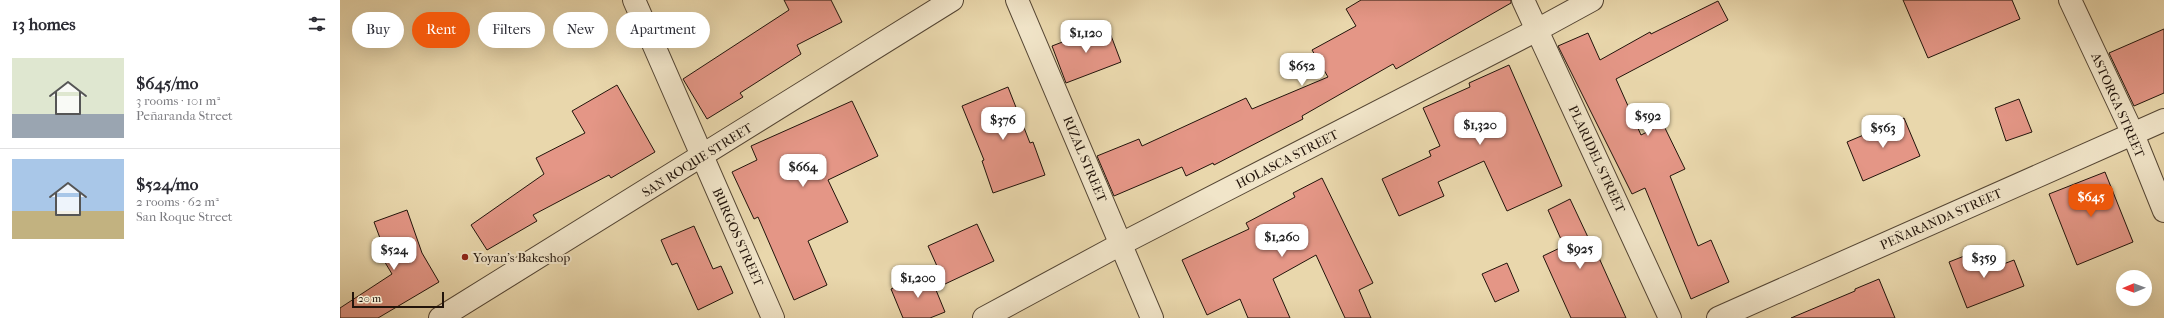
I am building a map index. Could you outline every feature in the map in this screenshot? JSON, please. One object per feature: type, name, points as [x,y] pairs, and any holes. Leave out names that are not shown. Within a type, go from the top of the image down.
[{"type":"street","name":"BURGOS STREET","points":[[634,0],[773,318]]},
{"type":"street","name":"SAN ROQUE STREET","points":[[440,318],[952,0]]},
{"type":"street","name":"RIZAL STREET","points":[[1017,0],[1152,318]]},
{"type":"street","name":"PLARIDEL STREET","points":[[1523,0],[1670,318]]},
{"type":"street","name":"HOLASCA STREET","points":[[984,318],[1121,244],[1537,30],[1592,0]]},
{"type":"street","name":"ASTORGA STREET","points":[[2070,0],[2133,134],[2164,211]]},
{"type":"street","name":"PEÑARANDA STREET","points":[[1718,318],[2164,120]]},
{"type":"building","points":[[784,0],[831,0],[842,22],[797,45],[801,54],[740,93],[743,97],[707,119],[683,79],[789,10]]},
{"type":"building","points":[[1361,0],[1511,0],[1511,3],[1396,69],[1393,64],[1302,116],[1303,119],[1214,165],[1213,163],[1186,176],[1182,167],[1114,196],[1097,156],[1139,139],[1142,146],[1246,98],[1252,109],[1328,77],[1312,50],[1356,26],[1346,9]]},
{"type":"building","points":[[1903,0],[2012,0],[2020,19],[1928,58]]},
{"type":"building","points":[[1718,1],[1728,20],[1616,79],[1641,135],[1663,124],[1685,169],[1670,176],[1698,246],[1711,240],[1729,282],[1691,299],[1645,188],[1632,194],[1558,46],[1588,33],[1600,60],[1650,32],[1651,34]]},
{"type":"building","points":[[1107,25],[1121,62],[1066,83],[1052,46]]},
{"type":"building","points":[[2164,29],[2164,93],[2134,106],[2109,53]]},
{"type":"building","points":[[1509,65],[1562,186],[1507,211],[1484,161],[1438,182],[1444,196],[1399,216],[1382,179],[1431,156],[1429,151],[1440,146],[1423,108],[1470,87],[1469,83]]},
{"type":"building","points":[[617,85],[655,152],[611,178],[609,175],[533,215],[537,221],[487,250],[471,225],[544,174],[536,158],[585,133],[572,111]]},
{"type":"building","points":[[1008,87],[1030,143],[1033,142],[1045,175],[993,193],[982,161],[984,160],[962,106]]},
{"type":"building","points":[[2019,99],[2032,132],[2006,141],[1995,108]]},
{"type":"building","points":[[852,101],[878,156],[828,180],[848,222],[808,241],[827,285],[794,300],[758,217],[754,219],[732,172],[757,160],[751,146]]},
{"type":"building","points":[[1904,118],[1920,156],[1863,181],[1847,142]]},
{"type":"building","points":[[2105,172],[2133,242],[2077,265],[2049,194]]},
{"type":"building","points":[[1322,178],[1373,283],[1359,290],[1371,318],[1345,318],[1316,255],[1273,279],[1290,318],[1248,318],[1240,299],[1207,315],[1182,260],[1249,229],[1246,223],[1295,197],[1293,193]]},
{"type":"building","points":[[1570,199],[1594,250],[1595,249],[1626,318],[1571,318],[1543,256],[1564,246],[1548,210]]},
{"type":"building","points":[[407,210],[422,253],[439,282],[378,318],[340,318],[340,308],[392,274],[383,259],[387,257],[374,222]]},
{"type":"building","points":[[977,224],[994,261],[945,284],[928,246]]},
{"type":"building","points":[[694,226],[713,269],[721,266],[733,293],[698,310],[677,263],[672,265],[661,240]]},
{"type":"building","points":[[1977,251],[1985,271],[2014,260],[2024,286],[1967,308],[1949,262]]},
{"type":"building","points":[[1507,263],[1519,291],[1495,302],[1482,274]]},
{"type":"building","points":[[929,273],[945,312],[930,318],[903,318],[891,289]]},
{"type":"building","points":[[1879,279],[1895,318],[1791,318],[1855,291],[1855,289]]},
{"type":"place","name":"Yoyan's Bakeshop","points":[[465,257]]}]
